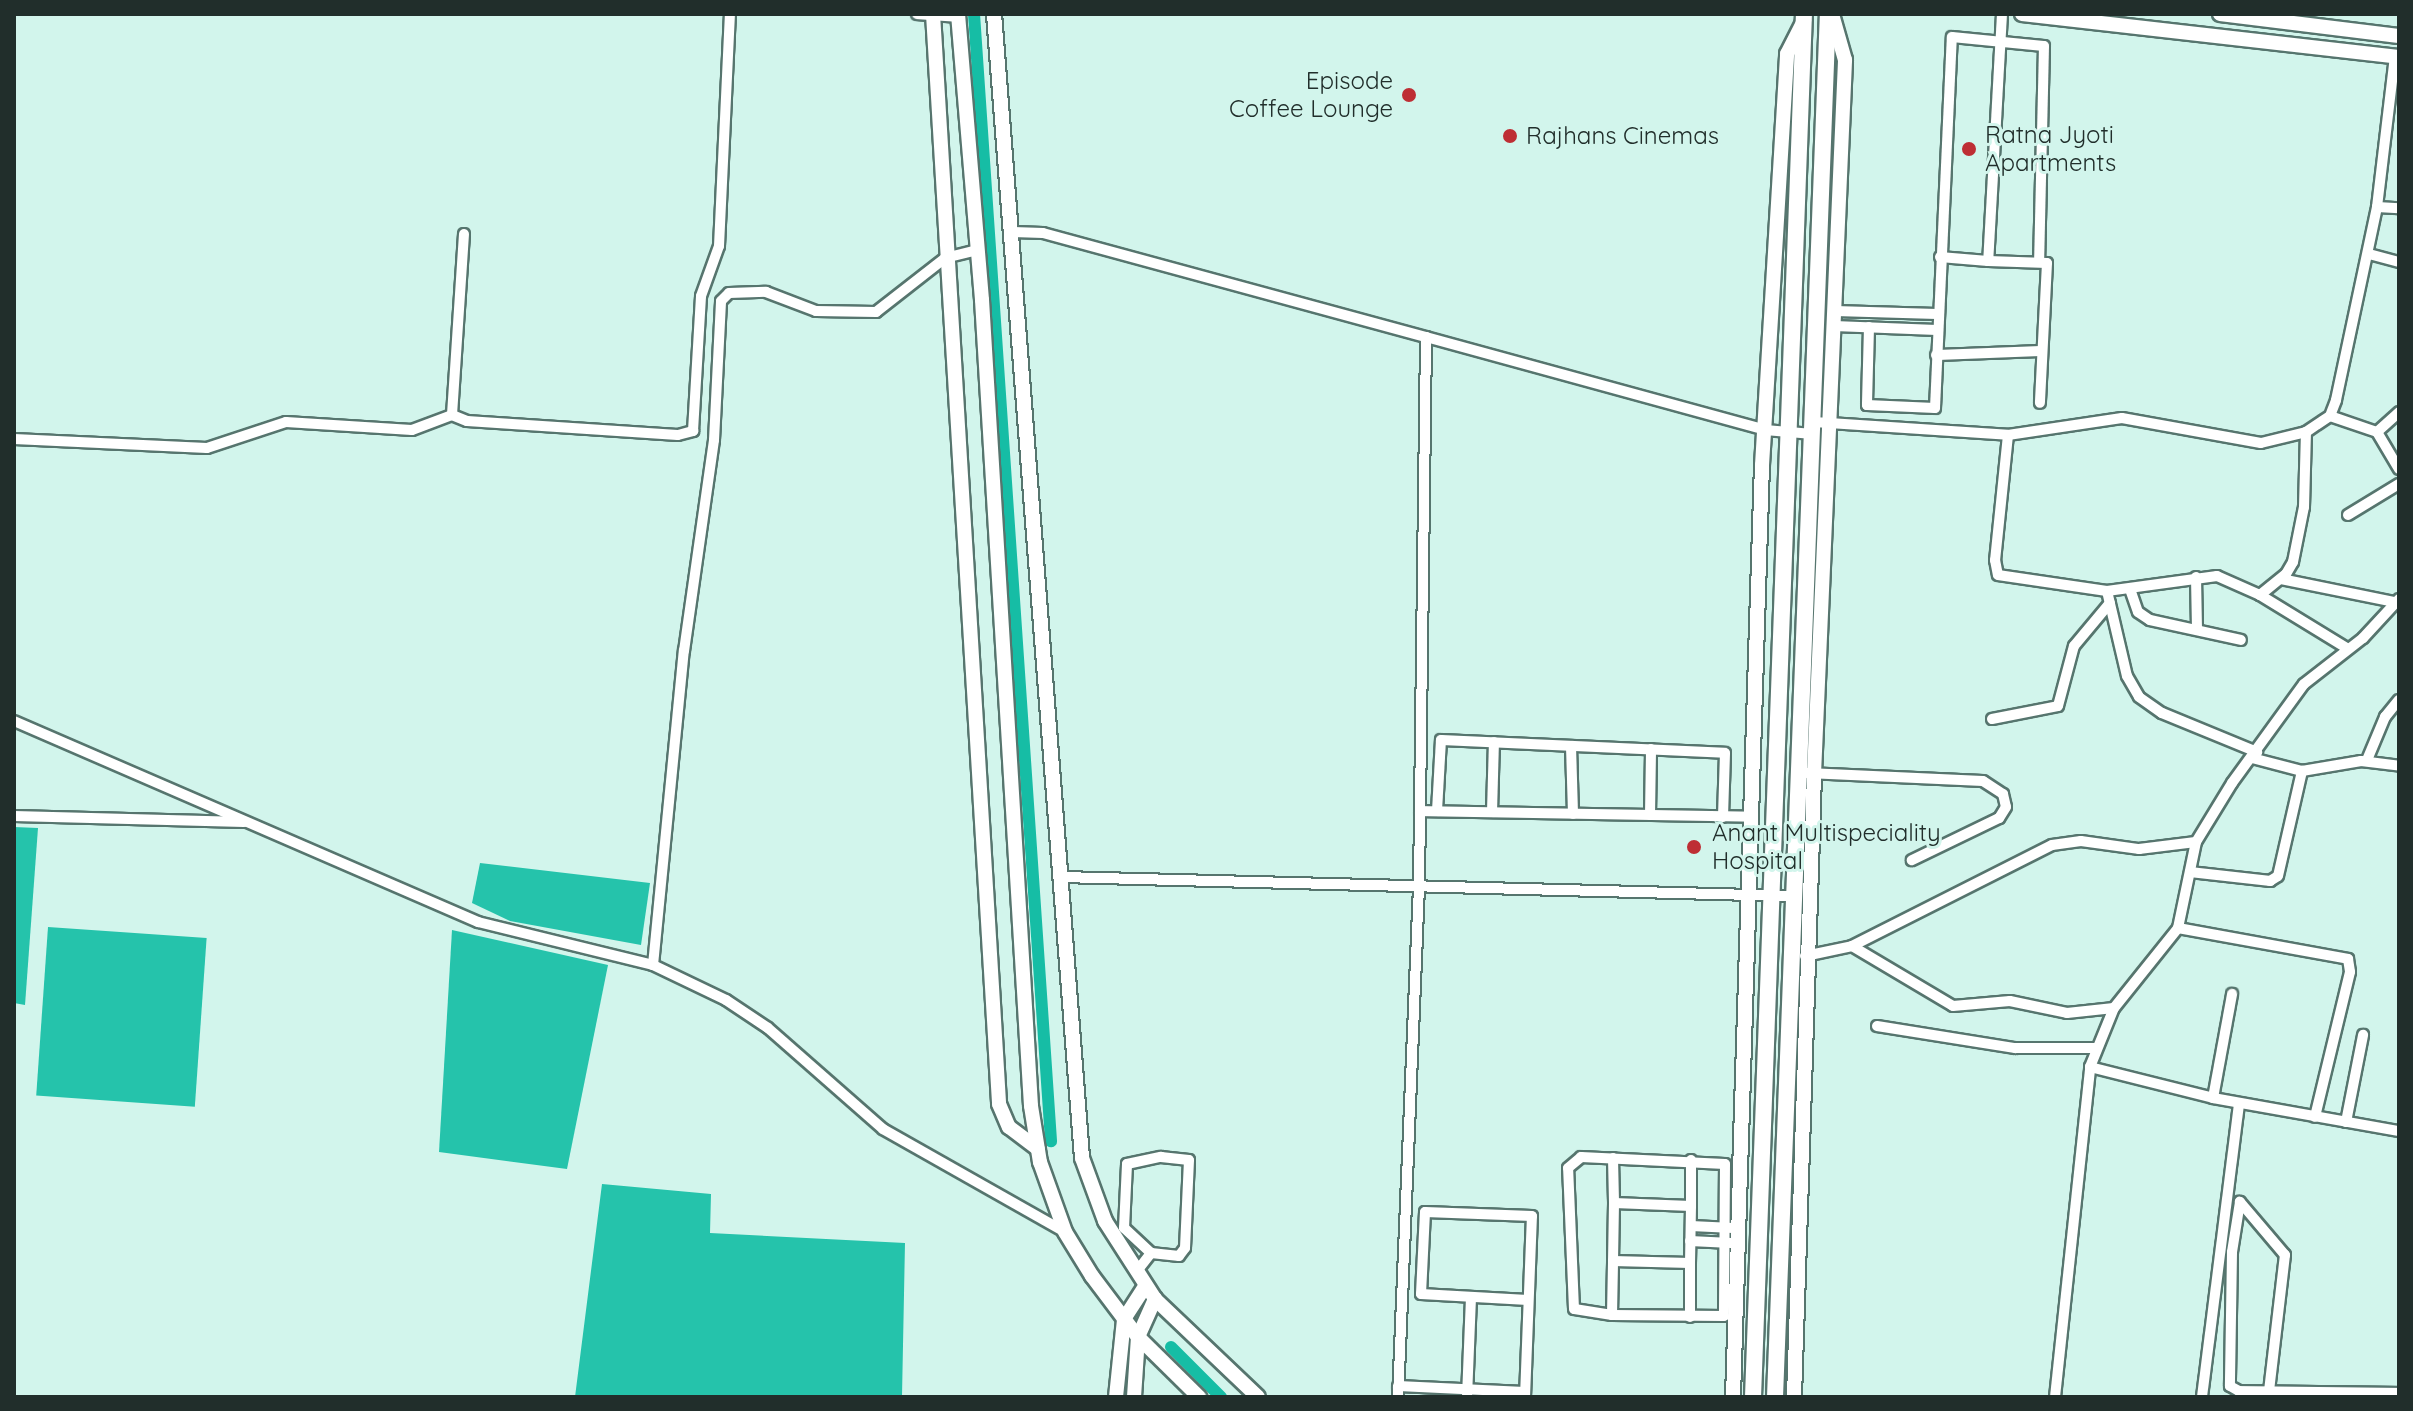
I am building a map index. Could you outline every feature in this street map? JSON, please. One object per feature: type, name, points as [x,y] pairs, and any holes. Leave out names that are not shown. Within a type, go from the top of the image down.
[{"type":"main road","points":[[1775,1397],[1800,956],[1793,896],[1806,773],[1830,14]]},
{"type":"main road","points":[[1753,1397],[1804,17]]},
{"type":"street","points":[[14,439],[207,448],[286,422],[412,430],[452,415],[467,421],[678,435],[693,431],[701,296],[719,246],[730,14]]},
{"type":"street","points":[[917,14],[958,15],[978,250],[1038,1149],[1065,1232],[1138,1337],[1199,1397]]},
{"type":"street","points":[[994,14],[1082,1158],[1105,1221],[1155,1299],[1258,1397]]},
{"type":"street","points":[[1819,426],[1834,318],[1845,51],[1830,14]]},
{"type":"street","points":[[1988,261],[1998,41],[2002,14]]},
{"type":"street","points":[[1013,232],[1043,233],[1765,430],[1788,432],[1819,426],[2008,435],[2108,418],[2251,443],[2306,432],[2330,416],[2369,254],[2397,57],[2022,14]]},
{"type":"street","points":[[2220,14],[2259,16],[2399,36]]},
{"type":"street","points":[[934,16],[945,258],[999,1104],[1009,1127],[1038,1149]]},
{"type":"street","points":[[2258,41],[2259,16]]},
{"type":"street","points":[[1733,1397],[1732,1235],[1725,1164],[1581,1157],[1568,1168],[1571,1300],[1584,1314],[1718,1319],[1727,1310],[1732,1235],[1748,895],[1765,430],[1787,54],[1804,17]]},
{"type":"street","points":[[1869,327],[1867,405],[1935,408],[1952,37],[2044,46],[2039,262]]},
{"type":"street","points":[[2377,207],[2399,208]]},
{"type":"street","points":[[452,415],[464,234]]},
{"type":"street","points":[[653,965],[684,651],[714,440],[721,301],[729,293],[766,292],[816,311],[876,312],[891,306],[945,258],[978,250]]},
{"type":"street","points":[[2369,254],[2399,262]]},
{"type":"street","points":[[1940,257],[2047,263],[2040,403]]},
{"type":"street","points":[[1834,318],[1937,314]]},
{"type":"street","points":[[1834,318],[1869,327],[1937,330]]},
{"type":"street","points":[[1426,337],[1419,886],[1398,1391],[1525,1394],[1532,1216],[1425,1212],[1421,1294],[1528,1300]]},
{"type":"street","points":[[1936,355],[2042,351]]},
{"type":"street","points":[[2377,432],[2399,412]]},
{"type":"street","points":[[2330,416],[2377,432],[2399,469]]},
{"type":"street","points":[[2260,595],[2290,569],[2302,523],[2306,432]]},
{"type":"street","points":[[2008,435],[1995,560],[1998,575],[2107,591],[2217,576],[2260,595],[2348,649]]},
{"type":"street","points":[[2348,515],[2399,484]]},
{"type":"street","points":[[2196,577],[2197,627]]},
{"type":"street","points":[[2281,579],[2397,600]]},
{"type":"street","points":[[2130,589],[2142,616],[2241,640]]},
{"type":"street","points":[[2107,591],[2127,676],[2139,697],[2162,713],[2254,755],[2302,771],[2367,760],[2399,766]]},
{"type":"street","points":[[2055,1397],[2090,1067],[2095,1048],[2114,1008],[2178,928],[2196,842],[2254,755],[2304,684],[2348,649],[2397,600]]},
{"type":"street","points":[[1992,719],[2047,712],[2058,706],[2078,639],[2110,603]]},
{"type":"street","points":[[2367,760],[2385,717],[2399,700]]},
{"type":"street","points":[[14,721],[491,927],[653,965],[754,1017],[860,1112],[912,1148],[1065,1232]]},
{"type":"street","points":[[1437,811],[1441,740],[1725,753],[1723,817]]},
{"type":"street","points":[[1492,812],[1494,742]]},
{"type":"street","points":[[1571,746],[1573,814]]},
{"type":"street","points":[[1650,815],[1651,749]]},
{"type":"street","points":[[2190,872],[2270,881],[2278,876],[2302,771]]},
{"type":"street","points":[[1794,1397],[1800,956],[1806,773],[1983,781],[2003,794],[2006,807],[1999,818],[1912,860]]},
{"type":"street","points":[[1420,811],[1750,817]]},
{"type":"street","points":[[14,816],[250,822]]},
{"type":"street","points":[[1800,956],[1852,946],[2052,845],[2081,841],[2139,849],[2196,842]]},
{"type":"street","points":[[1061,877],[1793,896]]},
{"type":"street","points":[[2178,928],[2348,959],[2350,972],[2315,1117]]},
{"type":"street","points":[[1852,946],[1953,1006],[2010,1001],[2067,1013],[2114,1008]]},
{"type":"street","points":[[2213,1098],[2232,994]]},
{"type":"street","points":[[1877,1026],[2025,1049],[2069,1044],[2095,1048]]},
{"type":"street","points":[[2346,1122],[2363,1035]]},
{"type":"street","points":[[2090,1067],[2213,1098],[2399,1131]]},
{"type":"street","points":[[2202,1397],[2239,1103]]},
{"type":"street","points":[[1161,1157],[1189,1160],[1185,1248],[1179,1256],[1151,1253],[1124,1228],[1127,1164],[1161,1157]]},
{"type":"street","points":[[1612,1315],[1613,1158]]},
{"type":"street","points":[[1690,1317],[1691,1160]]},
{"type":"street","points":[[2269,1391],[2285,1255],[2240,1202],[2232,1252],[2227,1373],[2230,1386],[2239,1391],[2399,1393]]},
{"type":"street","points":[[1614,1203],[1691,1206]]},
{"type":"street","points":[[1691,1226],[1732,1235]]},
{"type":"street","points":[[1690,1241],[1732,1235]]},
{"type":"street","points":[[1137,1271],[1151,1253]]},
{"type":"street","points":[[1613,1261],[1690,1263]]},
{"type":"street","points":[[1116,1397],[1124,1319],[1146,1285]]},
{"type":"street","points":[[1463,1393],[1471,1297]]},
{"type":"street","points":[[1134,1397],[1138,1337],[1155,1299]]},
{"type":"street","points":[[2205,1369],[2227,1373]]},
{"type":"green space","points":[[14,827],[38,828],[25,1005],[14,1003]]},
{"type":"green space","points":[[480,863],[650,883],[641,945],[510,921],[472,903]]},
{"type":"green space","points":[[48,927],[207,938],[195,1107],[36,1096]]},
{"type":"green space","points":[[452,930],[608,965],[567,1169],[439,1152]]},
{"type":"green space","points":[[602,1184],[711,1194],[710,1233],[905,1243],[902,1397],[575,1397]]},
{"type":"waterway","points":[[974,14],[1051,1141]]},
{"type":"waterway","points":[[1171,1347],[1221,1397]]},
{"type":"place","name":"Episode Coffee Lounge","points":[[1409,95]]},
{"type":"place","name":"Rajhans Cinemas","points":[[1510,136]]},
{"type":"place","name":"Ratna Jyoti Apartments","points":[[1969,149]]},
{"type":"place","name":"Anant Multispeciality Hospital","points":[[1694,847]]}]
